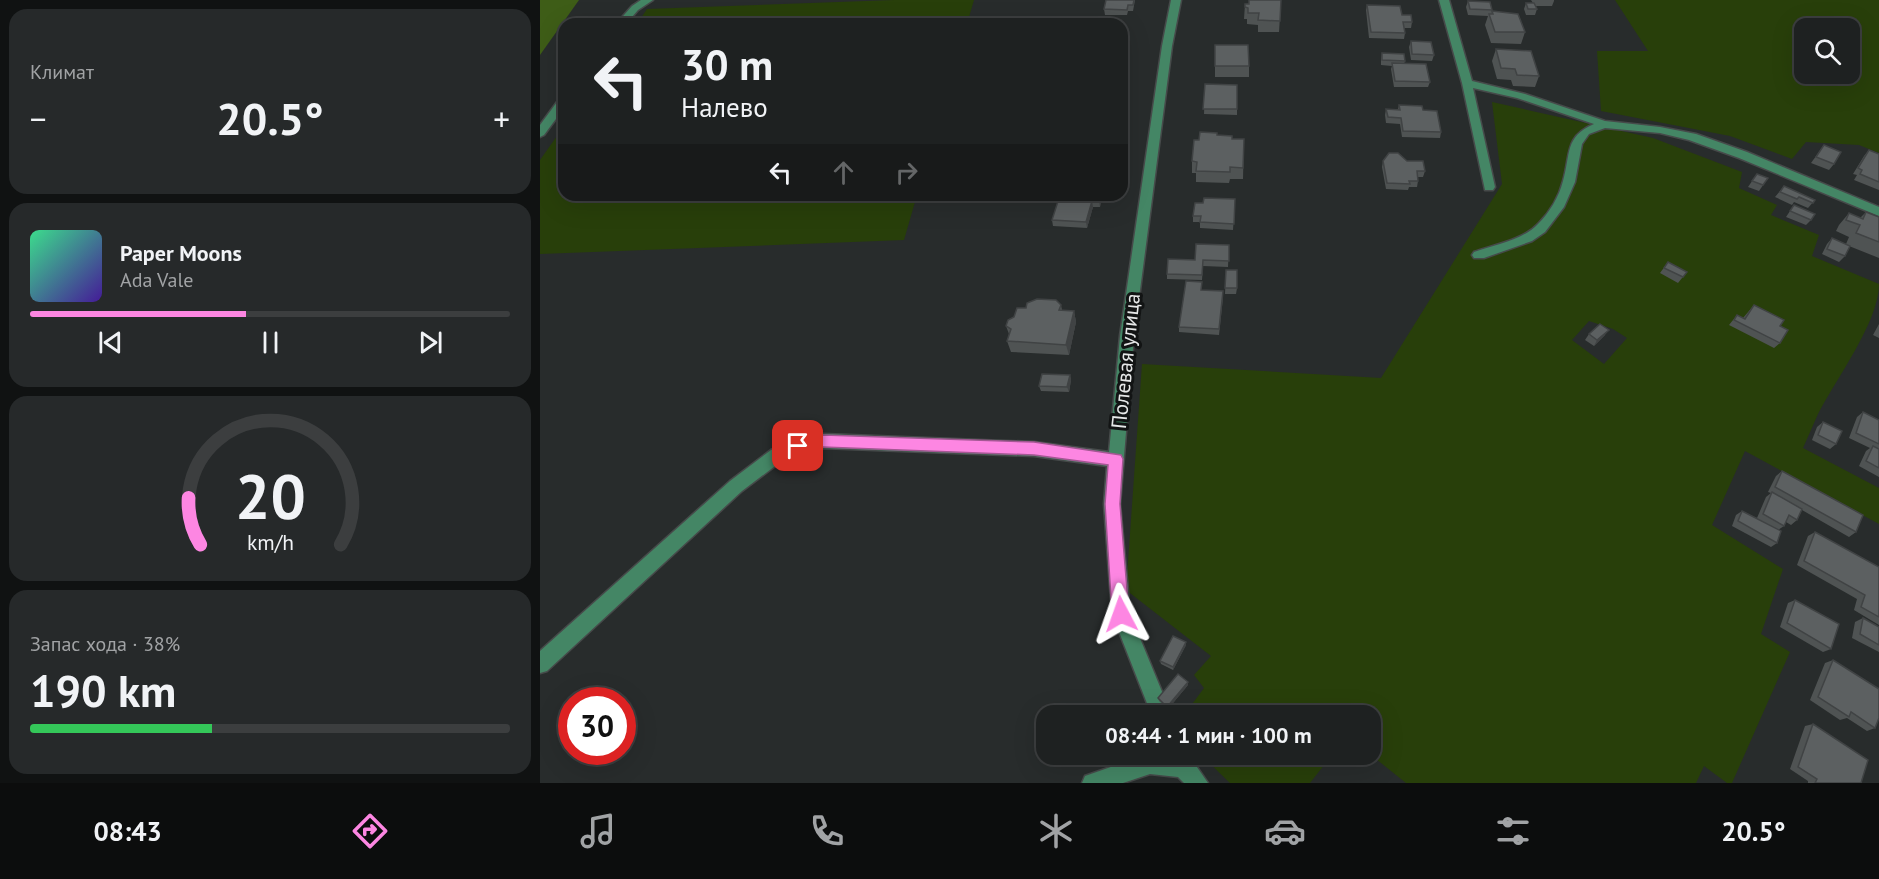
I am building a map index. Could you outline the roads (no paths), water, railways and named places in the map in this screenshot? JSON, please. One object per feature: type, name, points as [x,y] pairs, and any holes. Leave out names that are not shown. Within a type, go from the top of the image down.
[{"type":"street","points":[[626,18],[635,8],[648,0]]},
{"type":"street","name":"Полевая улица","points":[[1158,705],[1121,614],[1112,504],[1128,324],[1167,46],[1176,0]]},
{"type":"street","points":[[1444,0],[1467,83],[1489,188]]},
{"type":"street","points":[[1467,83],[1521,96],[1604,124],[1651,128],[1692,137],[1743,155],[1879,212]]},
{"type":"street","points":[[540,133],[558,108]]},
{"type":"street","points":[[1479,255],[1527,238],[1541,229],[1558,207],[1569,182],[1576,143],[1585,132],[1604,124]]},
{"type":"street","points":[[540,664],[736,486],[777,455],[798,446],[823,441],[1034,449],[1116,459]]},
{"type":"street","points":[[1092,783],[1147,765]]},
{"type":"street","points":[[1184,765],[1198,783]]}]
